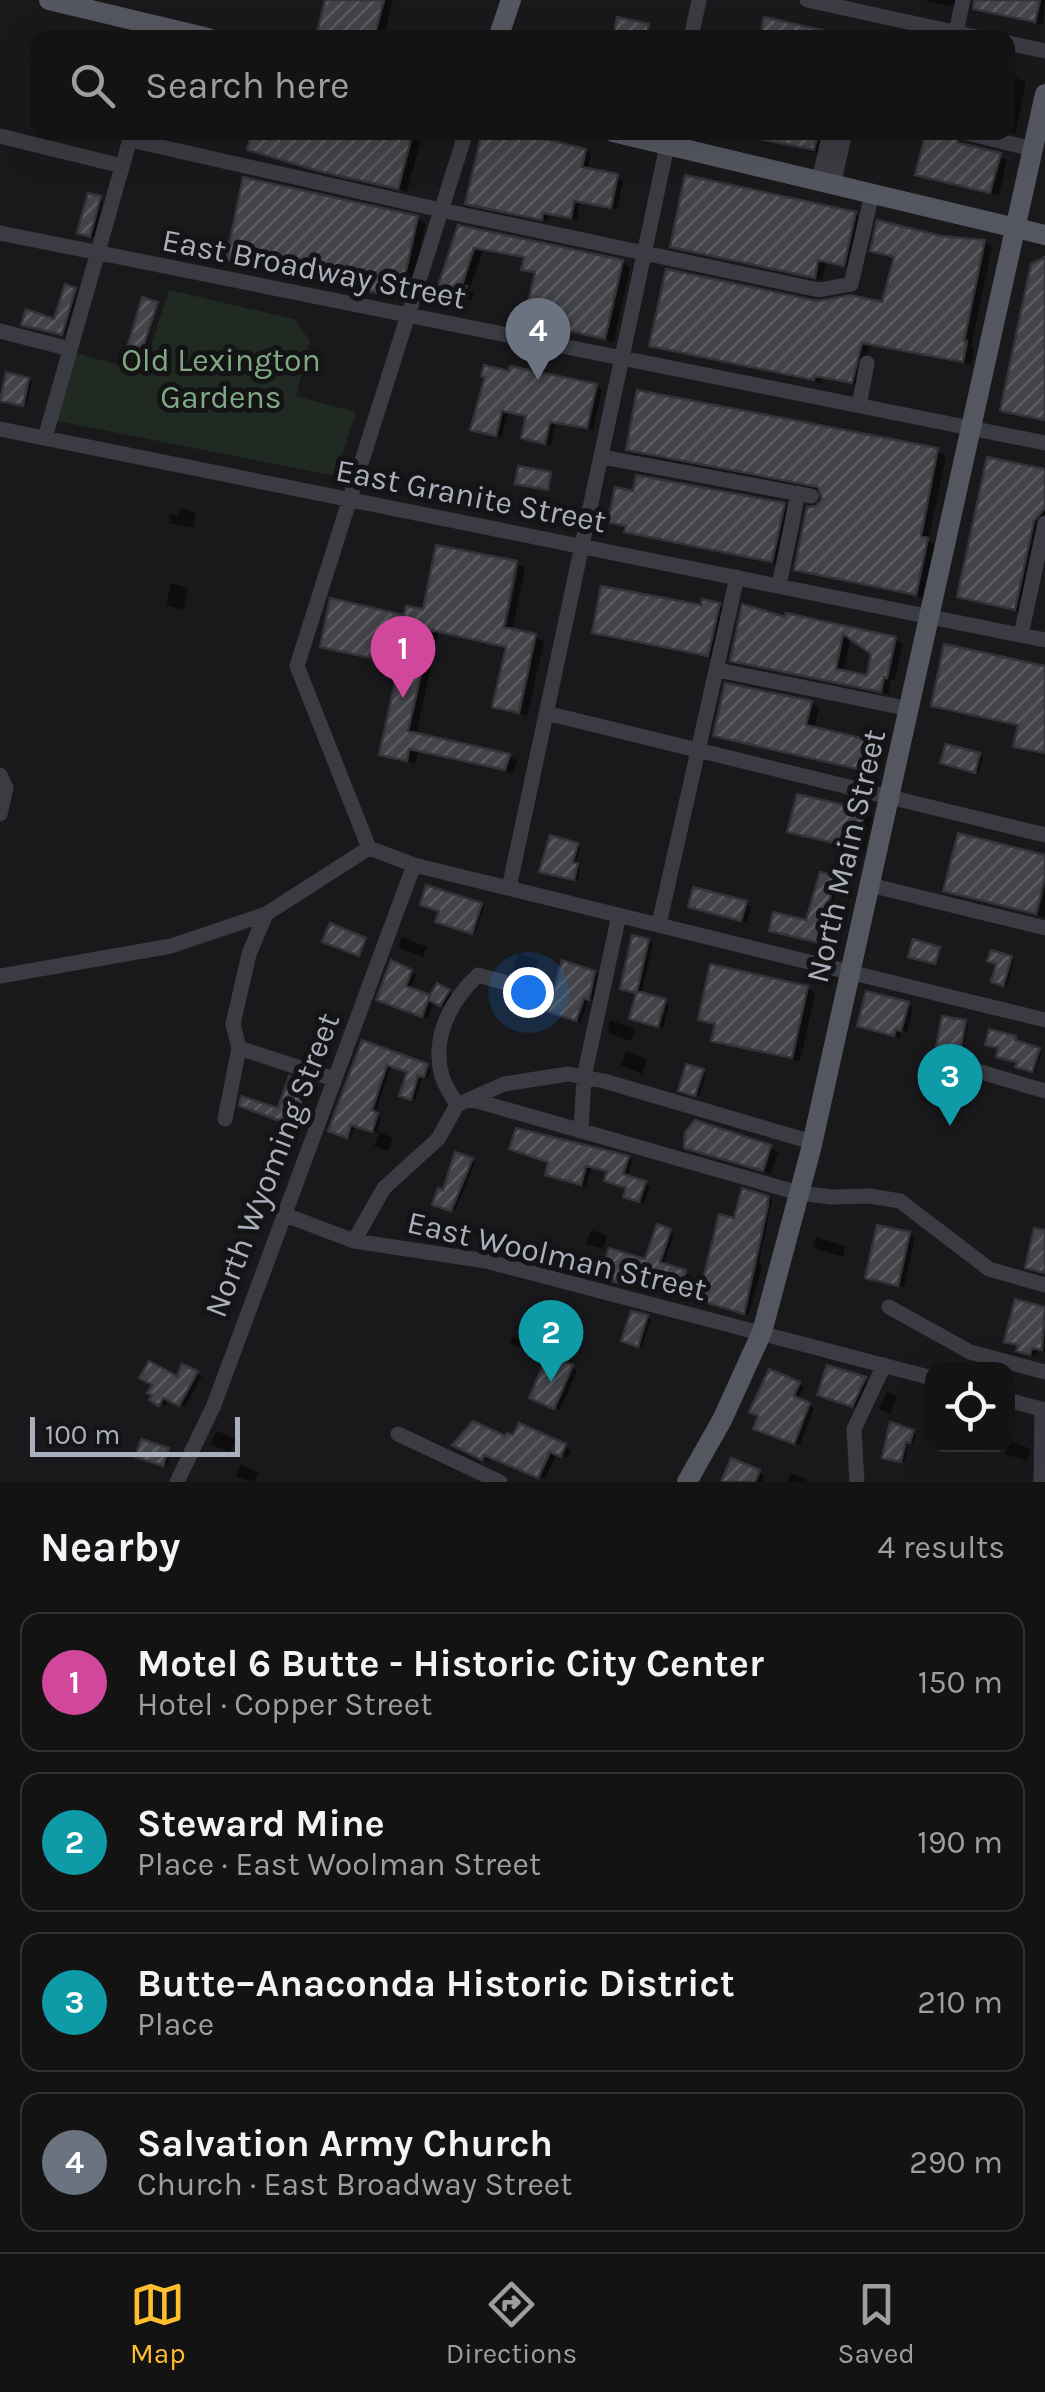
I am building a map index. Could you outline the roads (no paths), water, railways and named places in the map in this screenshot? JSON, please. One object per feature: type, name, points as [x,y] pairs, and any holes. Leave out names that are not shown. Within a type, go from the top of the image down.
[{"type":"main road","points":[[48,0],[98,6],[157,30]]},
{"type":"main road","points":[[501,30],[511,0]]},
{"type":"main road","name":"North Main Street","points":[[687,1482],[722,1420],[762,1332],[812,1142],[1045,94]]},
{"type":"main road","points":[[673,140],[823,182],[1045,235]]},
{"type":"street","points":[[693,30],[700,0]]},
{"type":"street","points":[[807,0],[947,30]]},
{"type":"street","points":[[956,30],[962,0]]},
{"type":"street","points":[[1015,45],[1045,52]]},
{"type":"street","points":[[0,136],[122,166]]},
{"type":"street","points":[[45,438],[130,140]]},
{"type":"street","points":[[148,140],[441,210],[819,290],[851,284],[872,194]]},
{"type":"street","points":[[463,140],[296,666],[369,848],[414,865],[1045,1020]]},
{"type":"street","points":[[509,888],[669,140]]},
{"type":"street","points":[[823,182],[829,140]]},
{"type":"street","points":[[823,182],[841,140]]},
{"type":"street","points":[[995,140],[1032,149]]},
{"type":"street","name":"East Broadway Street","points":[[0,234],[1045,443]]},
{"type":"street","points":[[0,331],[70,348]]},
{"type":"street","points":[[859,406],[867,362]]},
{"type":"street","name":"East Granite Street","points":[[0,429],[1045,640]]},
{"type":"street","points":[[602,457],[805,495],[779,586]]},
{"type":"street","points":[[1021,635],[1045,522]]},
{"type":"street","points":[[659,924],[736,577]]},
{"type":"street","points":[[718,670],[910,709]]},
{"type":"street","points":[[546,713],[1045,836]]},
{"type":"street","points":[[0,775],[6,788],[0,814]]},
{"type":"street","points":[[0,976],[172,946],[266,914],[369,848]]},
{"type":"street","name":"North Wyoming Street","points":[[177,1482],[214,1406],[414,865]]},
{"type":"street","points":[[870,885],[1045,928]]},
{"type":"street","points":[[225,1119],[239,1048],[233,1024],[236,1005],[249,954],[266,914]]},
{"type":"street","points":[[580,1131],[584,1077],[619,914]]},
{"type":"street","points":[[524,988],[478,975],[450,1010],[439,1040],[442,1076],[463,1102],[798,1193],[900,1201],[989,1269],[1045,1284]]},
{"type":"street","points":[[239,1048],[334,1079]]},
{"type":"street","points":[[967,1068],[1045,1090]]},
{"type":"street","points":[[354,1241],[384,1188],[438,1138],[463,1102],[504,1084],[568,1074],[584,1077],[812,1142]]},
{"type":"street","name":"East Woolman Street","points":[[284,1214],[354,1241],[486,1261],[925,1376]]},
{"type":"street","points":[[890,1307],[970,1352],[1045,1372]]},
{"type":"street","points":[[857,1482],[854,1429],[884,1365]]},
{"type":"street","points":[[1015,1402],[1044,1410],[1041,1482]]},
{"type":"street","points":[[398,1434],[500,1482]]},
{"type":"place","name":"Salvation Army Church","points":[[538,380]]},
{"type":"place","name":"Motel 6 Butte - Historic City Center","points":[[403,698]]},
{"type":"place","name":"Butte–Anaconda Historic District","points":[[950,1126]]},
{"type":"place","name":"Steward Mine","points":[[551,1382]]},
{"type":"park label","name":"Old Lexington Gardens","points":[[221,378]]}]
